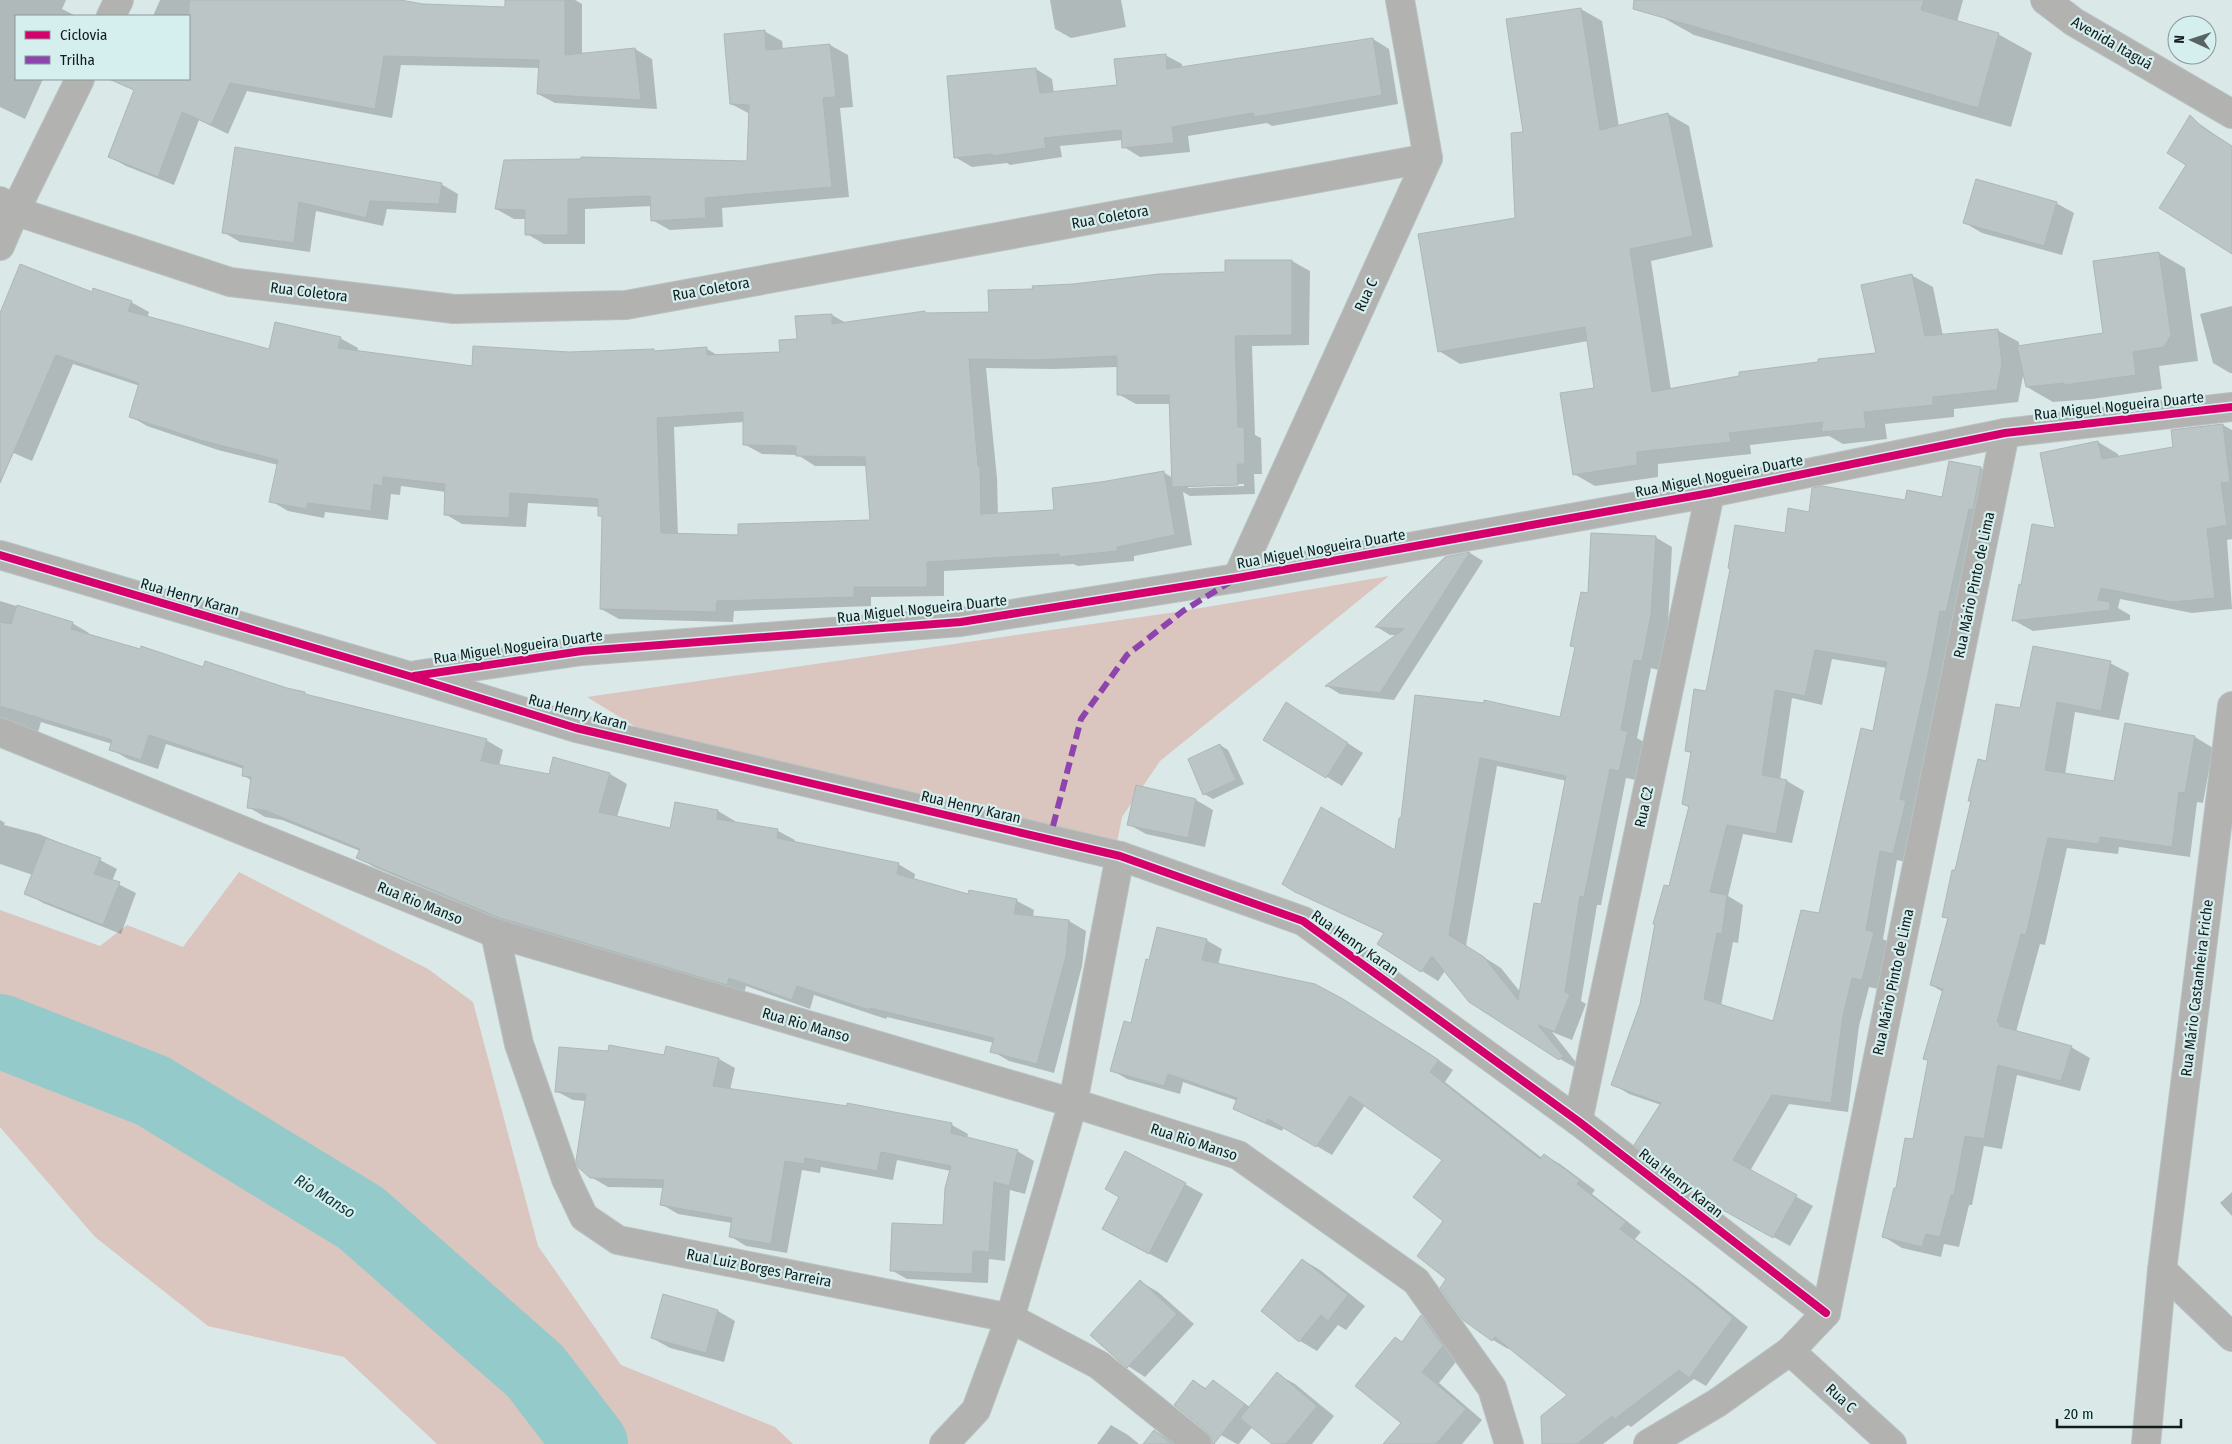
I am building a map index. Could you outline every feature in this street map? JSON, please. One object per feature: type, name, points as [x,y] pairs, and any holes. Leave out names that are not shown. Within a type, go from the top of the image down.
[{"type":"street","points":[[110,15],[118,0]]},
{"type":"street","points":[[1400,0],[1428,158]]},
{"type":"street","name":"Avenida Itaguá","points":[[2045,0],[2074,22],[2232,114]]},
{"type":"street","points":[[0,246],[7,206],[79,80]]},
{"type":"street","name":"Rua Coletora","points":[[7,206],[230,282],[454,309],[626,305],[1428,158]]},
{"type":"street","name":"Rua C","points":[[1237,578],[1428,158]]},
{"type":"street","name":"Rua Miguel Nogueira Duarte","points":[[409,676],[582,651],[961,622],[1237,578],[1710,493],[2005,433],[2232,407]]},
{"type":"street","name":"Rua Mário Pinto de Lima","points":[[1826,1313],[2005,433]]},
{"type":"street","name":"Rua C2","points":[[1578,1121],[1710,493]]},
{"type":"street","name":"Rua Henry Karan","points":[[0,555],[409,676],[576,728],[1120,856],[1303,922],[1578,1121],[1826,1313]]},
{"type":"street","name":"Rua Mário Castanheira Friche","points":[[2146,1444],[2162,1270],[2232,706]]},
{"type":"street","name":"Rua Rio Manso","points":[[0,732],[495,933],[1073,1103],[1238,1154],[1416,1282],[1492,1388],[1509,1444]]},
{"type":"street","points":[[944,1444],[976,1410],[1010,1318],[1073,1103],[1120,856]]},
{"type":"street","name":"Rua Luiz Borges Parreira","points":[[495,933],[518,1044],[566,1179],[584,1216],[618,1240],[1010,1318],[1099,1365],[1197,1444]]},
{"type":"street","points":[[2162,1270],[2232,1337]]},
{"type":"street","points":[[1648,1444],[1717,1403],[1790,1352],[1826,1313]]},
{"type":"street","name":"Rua C","points":[[1790,1352],[1892,1444]]},
{"type":"street","points":[[1685,1444],[1717,1403]]},
{"type":"shaded area","points":[[1389,576],[1160,761],[1122,817],[1116,848],[652,737],[587,697],[1183,611]]},
{"type":"shaded area","points":[[239,872],[428,969],[473,1002],[538,1246],[621,1365],[775,1427],[793,1444],[437,1444],[344,1357],[208,1326],[95,1237],[0,1127],[0,910],[100,946],[127,925],[183,947]]},
{"type":"building","points":[[189,0],[400,0],[423,4],[505,7],[505,0],[565,0],[565,55],[635,48],[641,100],[537,94],[539,60],[384,56],[375,109],[230,83],[211,125],[182,112],[158,177],[108,157],[134,90],[111,80],[190,80]]},
{"type":"building","points":[[1634,0],[1924,0],[1921,10],[1999,33],[1978,108],[1633,9]]},
{"type":"building","points":[[1581,8],[1600,130],[1668,113],[1693,236],[1630,249],[1652,392],[1739,376],[1739,372],[1818,362],[1818,359],[1876,353],[1861,285],[1912,274],[1925,336],[1998,329],[2002,364],[1997,390],[1933,397],[1933,405],[1864,412],[1866,428],[1821,432],[1823,422],[1729,433],[1731,442],[1637,452],[1637,465],[1573,475],[1560,393],[1594,388],[1585,327],[1438,352],[1418,234],[1515,218],[1511,133],[1523,132],[1506,19]]},
{"type":"building","points":[[765,30],[766,50],[830,44],[836,97],[823,98],[832,187],[705,198],[706,218],[651,221],[650,196],[568,199],[568,235],[525,235],[525,210],[495,209],[504,160],[581,159],[581,157],[747,161],[749,105],[730,104],[724,34]]},
{"type":"building","points":[[1373,38],[1382,95],[1254,117],[1253,113],[1172,127],[1174,143],[1122,148],[1121,130],[1044,138],[1046,148],[993,156],[992,154],[954,158],[947,76],[1036,68],[1040,93],[1117,85],[1114,59],[1166,54],[1167,69]]},
{"type":"building","points":[[2190,115],[2202,127],[2232,146],[2232,254],[2159,208],[2186,165],[2167,153]]},
{"type":"building","points":[[235,147],[442,183],[439,204],[370,201],[366,218],[299,202],[294,243],[222,233]]},
{"type":"building","points":[[1976,179],[2057,202],[2044,246],[1963,223]]},
{"type":"building","points":[[2159,252],[2171,335],[2164,347],[2133,352],[2136,375],[2064,385],[2064,383],[2026,387],[2017,346],[2103,333],[2093,261]]},
{"type":"building","points":[[1225,260],[1292,260],[1292,335],[1235,336],[1238,427],[1244,427],[1245,464],[1237,464],[1238,485],[1172,487],[1169,395],[1117,395],[1117,356],[1035,360],[969,359],[978,466],[980,466],[981,514],[1054,510],[1052,488],[1164,471],[1175,535],[1117,547],[1117,551],[1059,557],[1059,554],[927,562],[927,587],[854,587],[854,597],[717,601],[716,612],[600,609],[602,516],[598,516],[598,499],[510,493],[509,518],[444,515],[445,484],[383,477],[382,486],[374,484],[371,511],[308,503],[306,509],[269,502],[278,460],[200,440],[129,417],[139,383],[56,355],[0,483],[0,313],[20,264],[92,292],[93,288],[132,301],[128,311],[269,349],[275,322],[341,337],[338,348],[472,366],[473,346],[569,352],[654,349],[654,351],[707,347],[707,355],[780,352],[779,340],[797,339],[795,316],[832,314],[832,324],[925,311],[925,313],[989,312],[988,290],[1033,289],[1032,286],[1073,284],[1159,274],[1225,272]],"holes":[[[743,412],[743,445],[796,446],[796,456],[865,457],[870,520],[738,524],[738,535],[661,533],[657,418]]]},
{"type":"building","points":[[2223,424],[2230,482],[2221,483],[2227,525],[2207,529],[2215,598],[2172,602],[2101,588],[2098,600],[2110,602],[2110,610],[2012,621],[2019,584],[2021,585],[2032,524],[2055,528],[2040,453],[2098,441],[2102,459],[2173,447],[2171,430]]},
{"type":"building","points":[[1949,461],[1981,467],[1973,510],[1969,509],[1946,612],[1940,611],[1929,670],[1900,799],[1906,801],[1893,854],[1880,851],[1866,930],[1874,932],[1862,980],[1852,978],[1843,1016],[1831,1103],[1772,1095],[1733,1160],[1797,1195],[1773,1238],[1714,1205],[1634,1145],[1661,1103],[1611,1085],[1640,1004],[1655,924],[1653,924],[1664,885],[1669,886],[1689,806],[1682,804],[1691,752],[1685,751],[1694,689],[1706,691],[1730,569],[1728,568],[1735,525],[1785,533],[1788,508],[1809,512],[1812,488],[1822,486],[1905,500],[1907,490],[1942,497]],"holes":[[[1815,650],[1887,662],[1873,731],[1861,728],[1819,913],[1801,910],[1773,1021],[1704,999],[1717,933],[1722,934],[1727,895],[1710,892],[1727,825],[1776,834],[1787,780],[1762,775],[1775,690],[1805,696]]]},
{"type":"building","points":[[1591,533],[1656,536],[1651,615],[1642,661],[1634,660],[1621,730],[1628,731],[1619,771],[1610,769],[1584,897],[1580,896],[1565,992],[1570,994],[1555,1032],[1538,1025],[1563,1056],[1559,1060],[1469,1002],[1432,956],[1421,972],[1377,944],[1384,933],[1295,892],[1282,884],[1321,807],[1395,850],[1399,818],[1401,818],[1415,695],[1484,703],[1484,700],[1560,717],[1575,647],[1570,646],[1581,592],[1588,593]],"holes":[[[1480,758],[1566,776],[1541,904],[1534,903],[1518,1000],[1484,957],[1449,935]]]},
{"type":"building","points":[[1470,552],[1380,693],[1325,686],[1404,629],[1375,627],[1445,557]]},
{"type":"building","points":[[17,605],[73,622],[71,629],[140,649],[141,646],[203,667],[205,661],[287,688],[305,692],[305,694],[487,739],[481,761],[549,774],[553,757],[610,773],[599,812],[670,828],[675,802],[718,810],[717,819],[778,829],[777,838],[899,863],[897,874],[968,894],[969,890],[1017,899],[1014,914],[1069,920],[1066,956],[1037,1064],[990,1052],[994,1038],[870,1008],[869,1010],[797,986],[792,1000],[729,978],[727,985],[500,918],[356,858],[360,849],[264,810],[247,808],[251,777],[242,776],[243,766],[149,735],[141,760],[109,750],[112,740],[0,706],[0,622],[11,624]]},
{"type":"building","points":[[2033,646],[2111,661],[2101,711],[2057,702],[2045,770],[2114,781],[2125,723],[2195,736],[2185,793],[2179,792],[2172,847],[2100,837],[2099,844],[2048,838],[2026,935],[2021,934],[1997,1022],[2000,1023],[1999,1026],[2072,1046],[2061,1081],[1998,1065],[1984,1139],[1965,1136],[1954,1195],[1951,1195],[1940,1237],[1926,1234],[1922,1247],[1882,1237],[1894,1188],[1896,1188],[1905,1138],[1913,1139],[1928,1060],[1923,1059],[1943,989],[1930,985],[1948,918],[1942,917],[1952,870],[1955,870],[1971,801],[1968,801],[1978,759],[1986,761],[1996,704],[2020,708]]},
{"type":"building","points":[[1286,702],[1348,743],[1326,778],[1263,740]]},
{"type":"building","points":[[1220,744],[1236,780],[1203,795],[1188,759]]},
{"type":"building","points":[[1136,785],[1196,799],[1188,838],[1127,825]]},
{"type":"building","points":[[46,838],[101,858],[94,874],[120,882],[103,925],[24,894]]},
{"type":"building","points":[[1157,927],[1207,939],[1202,960],[1315,984],[1343,999],[1439,1060],[1430,1072],[1540,1159],[1544,1154],[1580,1180],[1577,1184],[1626,1222],[1620,1229],[1681,1275],[1733,1318],[1689,1378],[1679,1370],[1615,1419],[1612,1416],[1577,1444],[1542,1444],[1541,1416],[1567,1395],[1495,1337],[1492,1341],[1463,1320],[1440,1288],[1446,1279],[1417,1256],[1443,1221],[1413,1197],[1442,1160],[1350,1096],[1316,1147],[1268,1119],[1266,1123],[1233,1109],[1237,1098],[1168,1074],[1164,1086],[1110,1071],[1124,1021],[1131,1023],[1146,959],[1149,960]]},
{"type":"building","points":[[609,1045],[664,1055],[666,1046],[719,1058],[713,1086],[847,1106],[847,1103],[952,1123],[951,1133],[1018,1150],[1009,1186],[994,1182],[989,1252],[973,1251],[972,1274],[890,1271],[892,1223],[943,1225],[945,1188],[951,1166],[881,1152],[877,1171],[805,1158],[804,1164],[785,1161],[771,1244],[729,1237],[732,1218],[660,1205],[664,1180],[590,1178],[579,1168],[576,1161],[586,1094],[555,1092],[559,1047],[608,1051]]},
{"type":"building","points":[[1125,1151],[1186,1183],[1149,1254],[1102,1229],[1119,1197],[1105,1189]]},
{"type":"building","points":[[1302,1259],[1348,1295],[1328,1321],[1321,1315],[1299,1342],[1261,1311]]},
{"type":"building","points":[[1140,1280],[1177,1314],[1127,1368],[1090,1335]]},
{"type":"building","points":[[663,1294],[718,1310],[706,1353],[651,1338]]},
{"type":"building","points":[[1421,1315],[1443,1346],[1422,1372],[1466,1409],[1436,1444],[1383,1444],[1401,1423],[1355,1386],[1395,1337],[1402,1342]]},
{"type":"building","points":[[1277,1372],[1317,1406],[1286,1444],[1272,1444],[1240,1418]]},
{"type":"building","points":[[1193,1380],[1205,1389],[1213,1380],[1245,1404],[1214,1444],[1212,1444],[1207,1432],[1174,1405]]},
{"type":"building","points":[[1154,1430],[1172,1444],[1143,1444]]},
{"type":"waterway","name":"Rio Manso","points":[[0,1031],[153,1091],[361,1218],[535,1371],[591,1444]]},
{"type":"marked path","points":[[1053,826],[1081,719],[1127,655],[1183,611],[1230,582]]},
{"type":"cycle path","points":[[414,676],[582,651],[961,622],[1237,578],[1710,493],[2005,433],[2232,407]]},
{"type":"cycle path","points":[[0,555],[409,676],[576,728],[1120,856],[1303,921],[1578,1121],[1826,1313]]}]
